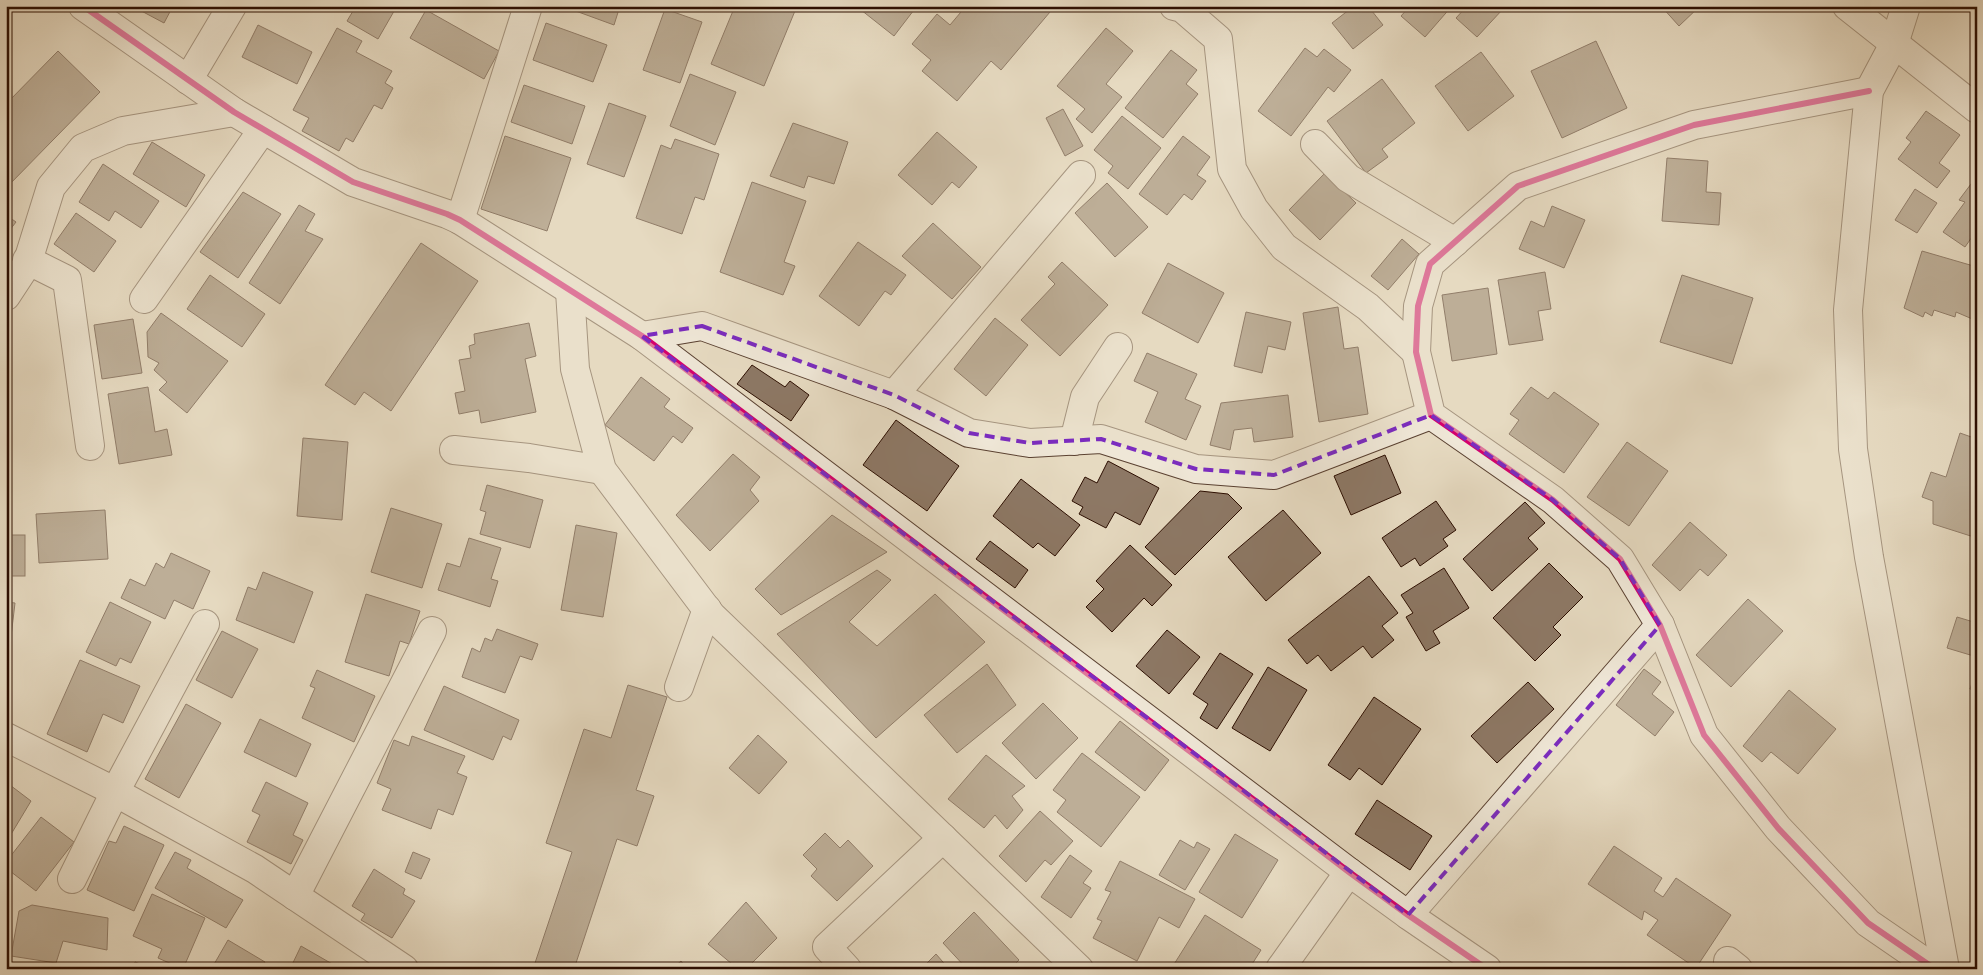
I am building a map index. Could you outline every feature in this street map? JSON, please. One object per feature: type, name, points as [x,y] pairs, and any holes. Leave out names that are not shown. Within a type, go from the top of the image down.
[{"type":"street","points":[[83,6],[234,112],[353,182],[460,220],[642,336],[1349,872],[1487,969]]},
{"type":"street","points":[[188,80],[232,6]]},
{"type":"street","points":[[460,220],[528,6]]},
{"type":"street","points":[[1174,6],[1182,8],[1218,39],[1232,169],[1254,209],[1284,247],[1368,306],[1416,352]]},
{"type":"street","points":[[1847,6],[1977,108]]},
{"type":"street","points":[[1906,6],[1894,44],[1869,91],[1848,310],[1852,449],[1869,557],[1945,969]]},
{"type":"street","points":[[1869,91],[1694,125],[1518,186],[1430,264],[1418,306],[1416,352],[1431,415],[1553,500],[1620,559],[1660,625],[1704,735],[1778,828],[1868,923],[1935,969]]},
{"type":"street","points":[[6,296],[28,260],[50,187],[83,148],[123,130],[234,112]]},
{"type":"street","points":[[144,299],[263,129]]},
{"type":"street","points":[[1315,144],[1348,178],[1455,242]]},
{"type":"street","points":[[894,395],[1081,175]]},
{"type":"street","points":[[28,260],[67,280],[90,446]]},
{"type":"street","points":[[570,291],[575,370],[602,470],[707,609],[1079,969]]},
{"type":"street","points":[[642,336],[702,326],[894,395],[969,433],[1030,443],[1101,439],[1196,469],[1274,475],[1431,415]]},
{"type":"street","points":[[1074,441],[1085,397],[1118,347]]},
{"type":"street","points":[[454,450],[529,458],[602,470]]},
{"type":"street","points":[[679,687],[707,609]]},
{"type":"street","points":[[72,879],[115,792],[205,624]]},
{"type":"street","points":[[1408,915],[1660,625]]},
{"type":"street","points":[[294,896],[432,631]]},
{"type":"street","points":[[6,737],[115,792],[255,870],[404,969]]},
{"type":"street","points":[[846,969],[826,947],[943,838]]},
{"type":"street","points":[[1280,969],[1349,872]]},
{"type":"highlighted area","points":[[702,326],[894,395],[969,433],[1030,443],[1101,439],[1196,469],[1274,475],[1431,415],[1553,500],[1620,559],[1660,625],[1408,915],[642,336]]},
{"type":"building","points":[[132,6],[173,6],[164,23]]},
{"type":"building","points":[[356,6],[397,6],[378,39],[347,21]]},
{"type":"building","points":[[562,6],[620,6],[614,25]]},
{"type":"building","points":[[735,6],[797,6],[764,86],[711,64]]},
{"type":"building","points":[[856,6],[917,6],[894,36]]},
{"type":"building","points":[[966,6],[1043,6],[1050,12],[1001,70],[991,61],[957,101],[922,71],[931,60],[912,44],[937,14],[950,25]]},
{"type":"building","points":[[1354,6],[1368,6],[1383,25],[1353,49],[1332,23]]},
{"type":"building","points":[[1410,6],[1452,6],[1425,37],[1401,16]]},
{"type":"building","points":[[1467,6],[1499,6],[1503,9],[1477,37],[1456,18]]},
{"type":"building","points":[[1661,6],[1700,6],[1679,26]]},
{"type":"building","points":[[665,9],[702,22],[680,83],[643,70]]},
{"type":"building","points":[[426,10],[499,51],[484,79],[410,38]]},
{"type":"building","points":[[546,23],[607,45],[593,82],[533,60]]},
{"type":"building","points":[[258,25],[312,52],[297,84],[242,57]]},
{"type":"building","points":[[337,28],[362,41],[356,52],[392,71],[385,83],[393,88],[382,109],[374,105],[353,142],[346,138],[339,151],[302,131],[309,118],[293,110]]},
{"type":"building","points":[[1106,28],[1133,51],[1106,84],[1122,97],[1092,133],[1076,119],[1085,109],[1057,86]]},
{"type":"building","points":[[1596,41],[1627,108],[1562,138],[1531,71]]},
{"type":"building","points":[[1305,48],[1317,57],[1324,49],[1351,70],[1334,92],[1328,87],[1291,136],[1258,111]]},
{"type":"building","points":[[1171,50],[1197,70],[1186,84],[1198,94],[1163,138],[1125,108]]},
{"type":"building","points":[[58,51],[100,92],[7,187],[6,104]]},
{"type":"building","points":[[1481,52],[1514,96],[1468,131],[1435,86]]},
{"type":"building","points":[[690,74],[736,92],[715,145],[670,126]]},
{"type":"building","points":[[1382,79],[1415,123],[1382,149],[1388,157],[1366,173],[1327,121]]},
{"type":"building","points":[[524,85],[585,106],[572,144],[511,122]]},
{"type":"building","points":[[609,103],[646,116],[624,177],[587,164]]},
{"type":"building","points":[[1063,109],[1083,146],[1065,156],[1046,118]]},
{"type":"building","points":[[1926,111],[1960,135],[1939,163],[1950,171],[1937,188],[1898,159],[1911,142],[1906,138]]},
{"type":"building","points":[[1122,116],[1161,148],[1128,189],[1108,173],[1113,166],[1094,150]]},
{"type":"building","points":[[793,123],[848,142],[834,184],[808,176],[804,188],[770,176]]},
{"type":"building","points":[[937,132],[977,167],[959,188],[952,182],[932,205],[898,175]]},
{"type":"building","points":[[505,136],[571,158],[547,231],[481,209]]},
{"type":"building","points":[[1183,136],[1210,157],[1197,175],[1206,181],[1192,200],[1184,194],[1167,215],[1139,194]]},
{"type":"building","points":[[675,139],[719,154],[704,200],[695,197],[682,234],[636,218],[661,145],[671,149]]},
{"type":"building","points":[[152,142],[205,175],[186,207],[133,174]]},
{"type":"building","points":[[1667,158],[1708,161],[1706,192],[1721,193],[1719,225],[1662,221]]},
{"type":"building","points":[[103,164],[159,201],[141,228],[115,211],[109,221],[79,202]]},
{"type":"building","points":[[1325,173],[1356,203],[1320,240],[1289,210]]},
{"type":"building","points":[[1977,176],[1977,240],[1972,237],[1965,247],[1943,232],[1965,202],[1959,200]]},
{"type":"building","points":[[752,182],[806,201],[784,262],[795,266],[783,295],[720,272]]},
{"type":"building","points":[[1107,183],[1148,227],[1115,257],[1075,213]]},
{"type":"building","points":[[1915,189],[1937,203],[1917,233],[1895,220]]},
{"type":"building","points":[[243,192],[281,214],[238,278],[200,252]]},
{"type":"building","points":[[299,205],[315,214],[305,231],[323,239],[280,304],[249,283]]},
{"type":"building","points":[[1552,206],[1585,220],[1564,268],[1519,249],[1531,221],[1544,227]]},
{"type":"building","points":[[76,213],[116,241],[94,272],[54,244]]},
{"type":"building","points":[[6,215],[16,222],[6,235]]},
{"type":"building","points":[[933,223],[981,267],[952,299],[902,256]]},
{"type":"building","points":[[1402,239],[1419,254],[1388,290],[1371,276]]},
{"type":"building","points":[[858,242],[906,275],[891,295],[885,291],[859,326],[819,296]]},
{"type":"building","points":[[421,243],[478,281],[391,411],[364,392],[355,405],[325,385]]},
{"type":"building","points":[[1922,251],[1977,267],[1975,280],[1977,280],[1977,321],[1956,312],[1955,317],[1934,310],[1932,316],[1925,312],[1923,317],[1904,308]]},
{"type":"building","points":[[1062,262],[1108,305],[1060,356],[1021,320],[1055,284],[1048,277]]},
{"type":"building","points":[[1168,263],[1224,293],[1198,343],[1142,313]]},
{"type":"building","points":[[1545,272],[1551,309],[1538,311],[1543,340],[1509,345],[1498,280]]},
{"type":"building","points":[[210,275],[265,314],[242,347],[187,309]]},
{"type":"building","points":[[1682,275],[1753,298],[1732,364],[1660,342]]},
{"type":"building","points":[[1488,288],[1497,354],[1452,361],[1442,295]]},
{"type":"building","points":[[1338,307],[1344,349],[1358,347],[1368,414],[1319,422],[1303,313]]},
{"type":"building","points":[[1246,312],[1291,322],[1285,350],[1268,346],[1262,373],[1234,366]]},
{"type":"building","points":[[161,313],[228,361],[187,413],[159,390],[167,382],[154,370],[159,363],[148,357],[147,332]]},
{"type":"building","points":[[995,318],[1028,345],[986,396],[954,369]]},
{"type":"building","points":[[133,319],[142,373],[102,379],[94,325]]},
{"type":"building","points":[[529,323],[536,356],[525,359],[536,412],[481,423],[479,410],[459,414],[455,393],[465,391],[459,360],[471,358],[469,346],[475,344],[474,334]]},
{"type":"building","points":[[1147,353],[1197,374],[1185,399],[1201,406],[1186,440],[1145,422],[1158,392],[1134,381]]},
{"type":"building","points":[[752,365],[785,387],[790,381],[809,395],[791,421],[737,384]]},
{"type":"building","points":[[641,377],[670,399],[664,407],[693,428],[682,443],[673,436],[654,461],[605,425]]},
{"type":"building","points":[[148,387],[155,432],[167,429],[172,455],[119,464],[108,394]]},
{"type":"building","points":[[1531,387],[1548,399],[1554,392],[1599,424],[1564,473],[1509,434],[1519,420],[1510,414]]},
{"type":"building","points":[[1288,395],[1293,437],[1254,442],[1252,428],[1234,430],[1230,450],[1210,445],[1221,403]]},
{"type":"building","points":[[896,420],[959,466],[927,511],[863,465]]},
{"type":"building","points":[[1960,433],[1977,439],[1977,538],[1933,524],[1933,501],[1922,497],[1931,472],[1946,477]]},
{"type":"building","points":[[303,438],[348,442],[342,520],[297,516]]},
{"type":"building","points":[[1627,442],[1668,471],[1629,526],[1587,497]]},
{"type":"building","points":[[733,454],[760,477],[750,490],[759,501],[710,551],[676,515]]},
{"type":"building","points":[[1385,455],[1401,493],[1351,515],[1334,476]]},
{"type":"building","points":[[1108,461],[1159,488],[1140,525],[1115,512],[1106,528],[1079,514],[1083,507],[1072,501],[1085,477],[1097,483]]},
{"type":"building","points":[[1021,479],[1080,525],[1055,556],[1038,543],[1033,548],[993,516]]},
{"type":"building","points":[[487,485],[543,500],[530,548],[480,534],[486,512],[480,510]]},
{"type":"building","points":[[1200,491],[1228,494],[1242,508],[1175,575],[1145,547]]},
{"type":"building","points":[[1436,501],[1456,530],[1443,539],[1448,546],[1420,566],[1415,558],[1401,567],[1382,538]]},
{"type":"building","points":[[1525,502],[1545,523],[1528,538],[1538,549],[1492,591],[1463,559]]},
{"type":"building","points":[[391,508],[442,524],[422,588],[371,572]]},
{"type":"building","points":[[105,510],[108,559],[39,563],[36,514]]},
{"type":"building","points":[[1283,510],[1321,553],[1266,601],[1228,557]]},
{"type":"building","points":[[832,515],[887,552],[781,615],[755,589]]},
{"type":"building","points":[[1690,522],[1727,555],[1708,576],[1700,569],[1680,591],[1652,565]]},
{"type":"building","points":[[576,525],[617,533],[603,617],[561,610]]},
{"type":"building","points":[[6,535],[25,535],[25,576],[6,576]]},
{"type":"building","points":[[469,538],[501,548],[491,579],[498,581],[490,607],[438,590],[447,563],[460,567]]},
{"type":"building","points":[[990,541],[1028,570],[1015,588],[976,559]]},
{"type":"building","points":[[1130,545],[1172,585],[1152,606],[1144,598],[1112,632],[1086,607],[1104,589],[1096,581]]},
{"type":"building","points":[[171,553],[210,571],[193,609],[174,600],[165,619],[121,598],[130,579],[145,586],[156,563],[164,568]]},
{"type":"building","points":[[1549,563],[1583,597],[1553,627],[1561,635],[1535,661],[1493,618]]},
{"type":"building","points":[[1444,568],[1469,608],[1433,631],[1440,643],[1426,651],[1406,617],[1413,613],[1401,595]]},
{"type":"building","points":[[877,570],[891,580],[849,622],[877,646],[935,594],[985,642],[876,738],[777,634]]},
{"type":"building","points":[[263,572],[313,592],[294,643],[236,620],[248,587],[256,590]]},
{"type":"building","points":[[1369,576],[1398,613],[1382,626],[1394,640],[1372,658],[1363,646],[1331,671],[1318,655],[1307,664],[1288,640]]},
{"type":"building","points":[[366,594],[420,611],[409,644],[400,641],[389,676],[345,662]]},
{"type":"building","points":[[1748,599],[1783,631],[1731,687],[1696,655]]},
{"type":"building","points":[[6,602],[15,603],[6,679]]},
{"type":"building","points":[[110,602],[151,622],[131,663],[120,658],[116,666],[86,652]]},
{"type":"building","points":[[1957,617],[1977,623],[1977,657],[1947,648]]},
{"type":"building","points":[[497,629],[538,644],[532,660],[520,656],[505,693],[462,677],[472,648],[480,652],[485,638],[492,641]]},
{"type":"building","points":[[1167,630],[1200,657],[1169,694],[1136,666]]},
{"type":"building","points":[[222,631],[258,649],[232,698],[196,680]]},
{"type":"building","points":[[1220,653],[1253,674],[1217,729],[1200,718],[1208,704],[1193,694]]},
{"type":"building","points":[[80,660],[140,686],[123,723],[103,714],[87,752],[47,734]]},
{"type":"building","points":[[987,664],[1016,705],[957,753],[924,715]]},
{"type":"building","points":[[1268,667],[1307,690],[1270,751],[1232,728]]},
{"type":"building","points":[[1977,667],[1977,691],[1970,689]]},
{"type":"building","points":[[1644,669],[1661,682],[1652,694],[1674,712],[1655,736],[1616,705]]},
{"type":"building","points":[[317,670],[375,696],[354,742],[302,718],[315,688],[310,686]]},
{"type":"building","points":[[1528,682],[1554,709],[1497,763],[1471,736]]},
{"type":"building","points":[[628,685],[667,697],[636,790],[654,796],[637,846],[617,839],[574,969],[533,969],[572,852],[546,843],[584,729],[611,738]]},
{"type":"building","points":[[444,686],[519,720],[511,740],[503,736],[493,760],[424,730]]},
{"type":"building","points":[[1789,690],[1836,729],[1798,774],[1771,752],[1762,762],[1743,746]]},
{"type":"building","points":[[1374,697],[1421,729],[1382,785],[1359,768],[1350,780],[1328,765]]},
{"type":"building","points":[[1043,703],[1078,738],[1036,779],[1002,743]]},
{"type":"building","points":[[186,704],[221,723],[179,798],[145,779]]},
{"type":"building","points":[[260,719],[311,744],[296,777],[244,752]]},
{"type":"building","points":[[1120,721],[1169,760],[1145,791],[1095,752]]},
{"type":"building","points":[[758,735],[787,762],[759,794],[729,768]]},
{"type":"building","points":[[412,736],[465,756],[457,773],[467,777],[453,815],[438,809],[431,829],[382,810],[391,789],[377,783],[394,740],[409,746]]},
{"type":"building","points":[[1082,753],[1140,797],[1101,847],[1057,812],[1066,800],[1053,790]]},
{"type":"building","points":[[986,755],[1025,786],[1012,796],[1023,810],[1007,829],[995,815],[984,828],[948,799]]},
{"type":"building","points":[[6,782],[31,801],[7,841],[11,844],[6,850]]},
{"type":"building","points":[[266,782],[308,803],[293,835],[303,840],[291,864],[247,842],[260,815],[252,811]]},
{"type":"building","points":[[1377,800],[1432,836],[1410,870],[1355,834]]},
{"type":"building","points":[[1040,811],[1073,841],[1051,865],[1045,860],[1026,882],[999,856]]},
{"type":"building","points":[[41,817],[74,842],[36,891],[6,868],[6,862]]},
{"type":"building","points":[[124,826],[164,845],[134,911],[87,890],[109,841],[116,843]]},
{"type":"building","points":[[825,833],[840,848],[848,840],[873,866],[837,901],[811,876],[817,869],[803,855]]},
{"type":"building","points":[[1235,834],[1278,860],[1242,918],[1199,892]]},
{"type":"building","points":[[1180,840],[1194,848],[1197,842],[1210,849],[1185,890],[1159,875]]},
{"type":"building","points":[[1614,846],[1662,878],[1654,891],[1663,897],[1676,878],[1731,915],[1696,968],[1647,935],[1658,920],[1644,911],[1642,920],[1588,884]]},
{"type":"building","points":[[175,852],[191,860],[187,868],[243,900],[226,928],[155,888]]},
{"type":"building","points":[[413,852],[430,859],[421,879],[405,872]]},
{"type":"building","points":[[1070,855],[1092,871],[1083,883],[1091,888],[1071,918],[1041,897]]},
{"type":"building","points":[[1120,861],[1195,899],[1179,928],[1159,917],[1137,961],[1093,938],[1102,921],[1097,919],[1111,892],[1105,890]]},
{"type":"building","points":[[374,869],[405,889],[403,894],[415,901],[392,938],[361,920],[365,914],[352,906]]},
{"type":"building","points":[[152,894],[205,918],[183,969],[158,958],[162,949],[133,936]]},
{"type":"building","points":[[746,902],[777,938],[746,969],[738,969],[708,944]]},
{"type":"building","points":[[32,905],[108,918],[107,950],[63,941],[56,963],[11,956],[19,911]]},
{"type":"building","points":[[974,912],[1019,960],[1010,969],[967,969],[943,943]]},
{"type":"building","points":[[1205,915],[1261,950],[1249,969],[1171,969]]},
{"type":"building","points":[[228,940],[265,962],[261,969],[218,969],[213,966]]},
{"type":"building","points":[[301,946],[341,969],[290,969]]},
{"type":"building","points":[[936,954],[949,969],[921,969]]},
{"type":"building","points":[[681,961],[687,969],[672,969]]},
{"type":"building","points":[[135,962],[153,969],[133,969]]},
{"type":"cycle path","points":[[83,6],[234,112],[353,182],[460,220],[642,336],[1349,872],[1487,969]]},
{"type":"cycle path","points":[[1869,91],[1694,125],[1518,186],[1430,264],[1418,306],[1416,352],[1431,415],[1553,500],[1620,559],[1660,625],[1704,735],[1778,828],[1868,923],[1935,969]]}]
